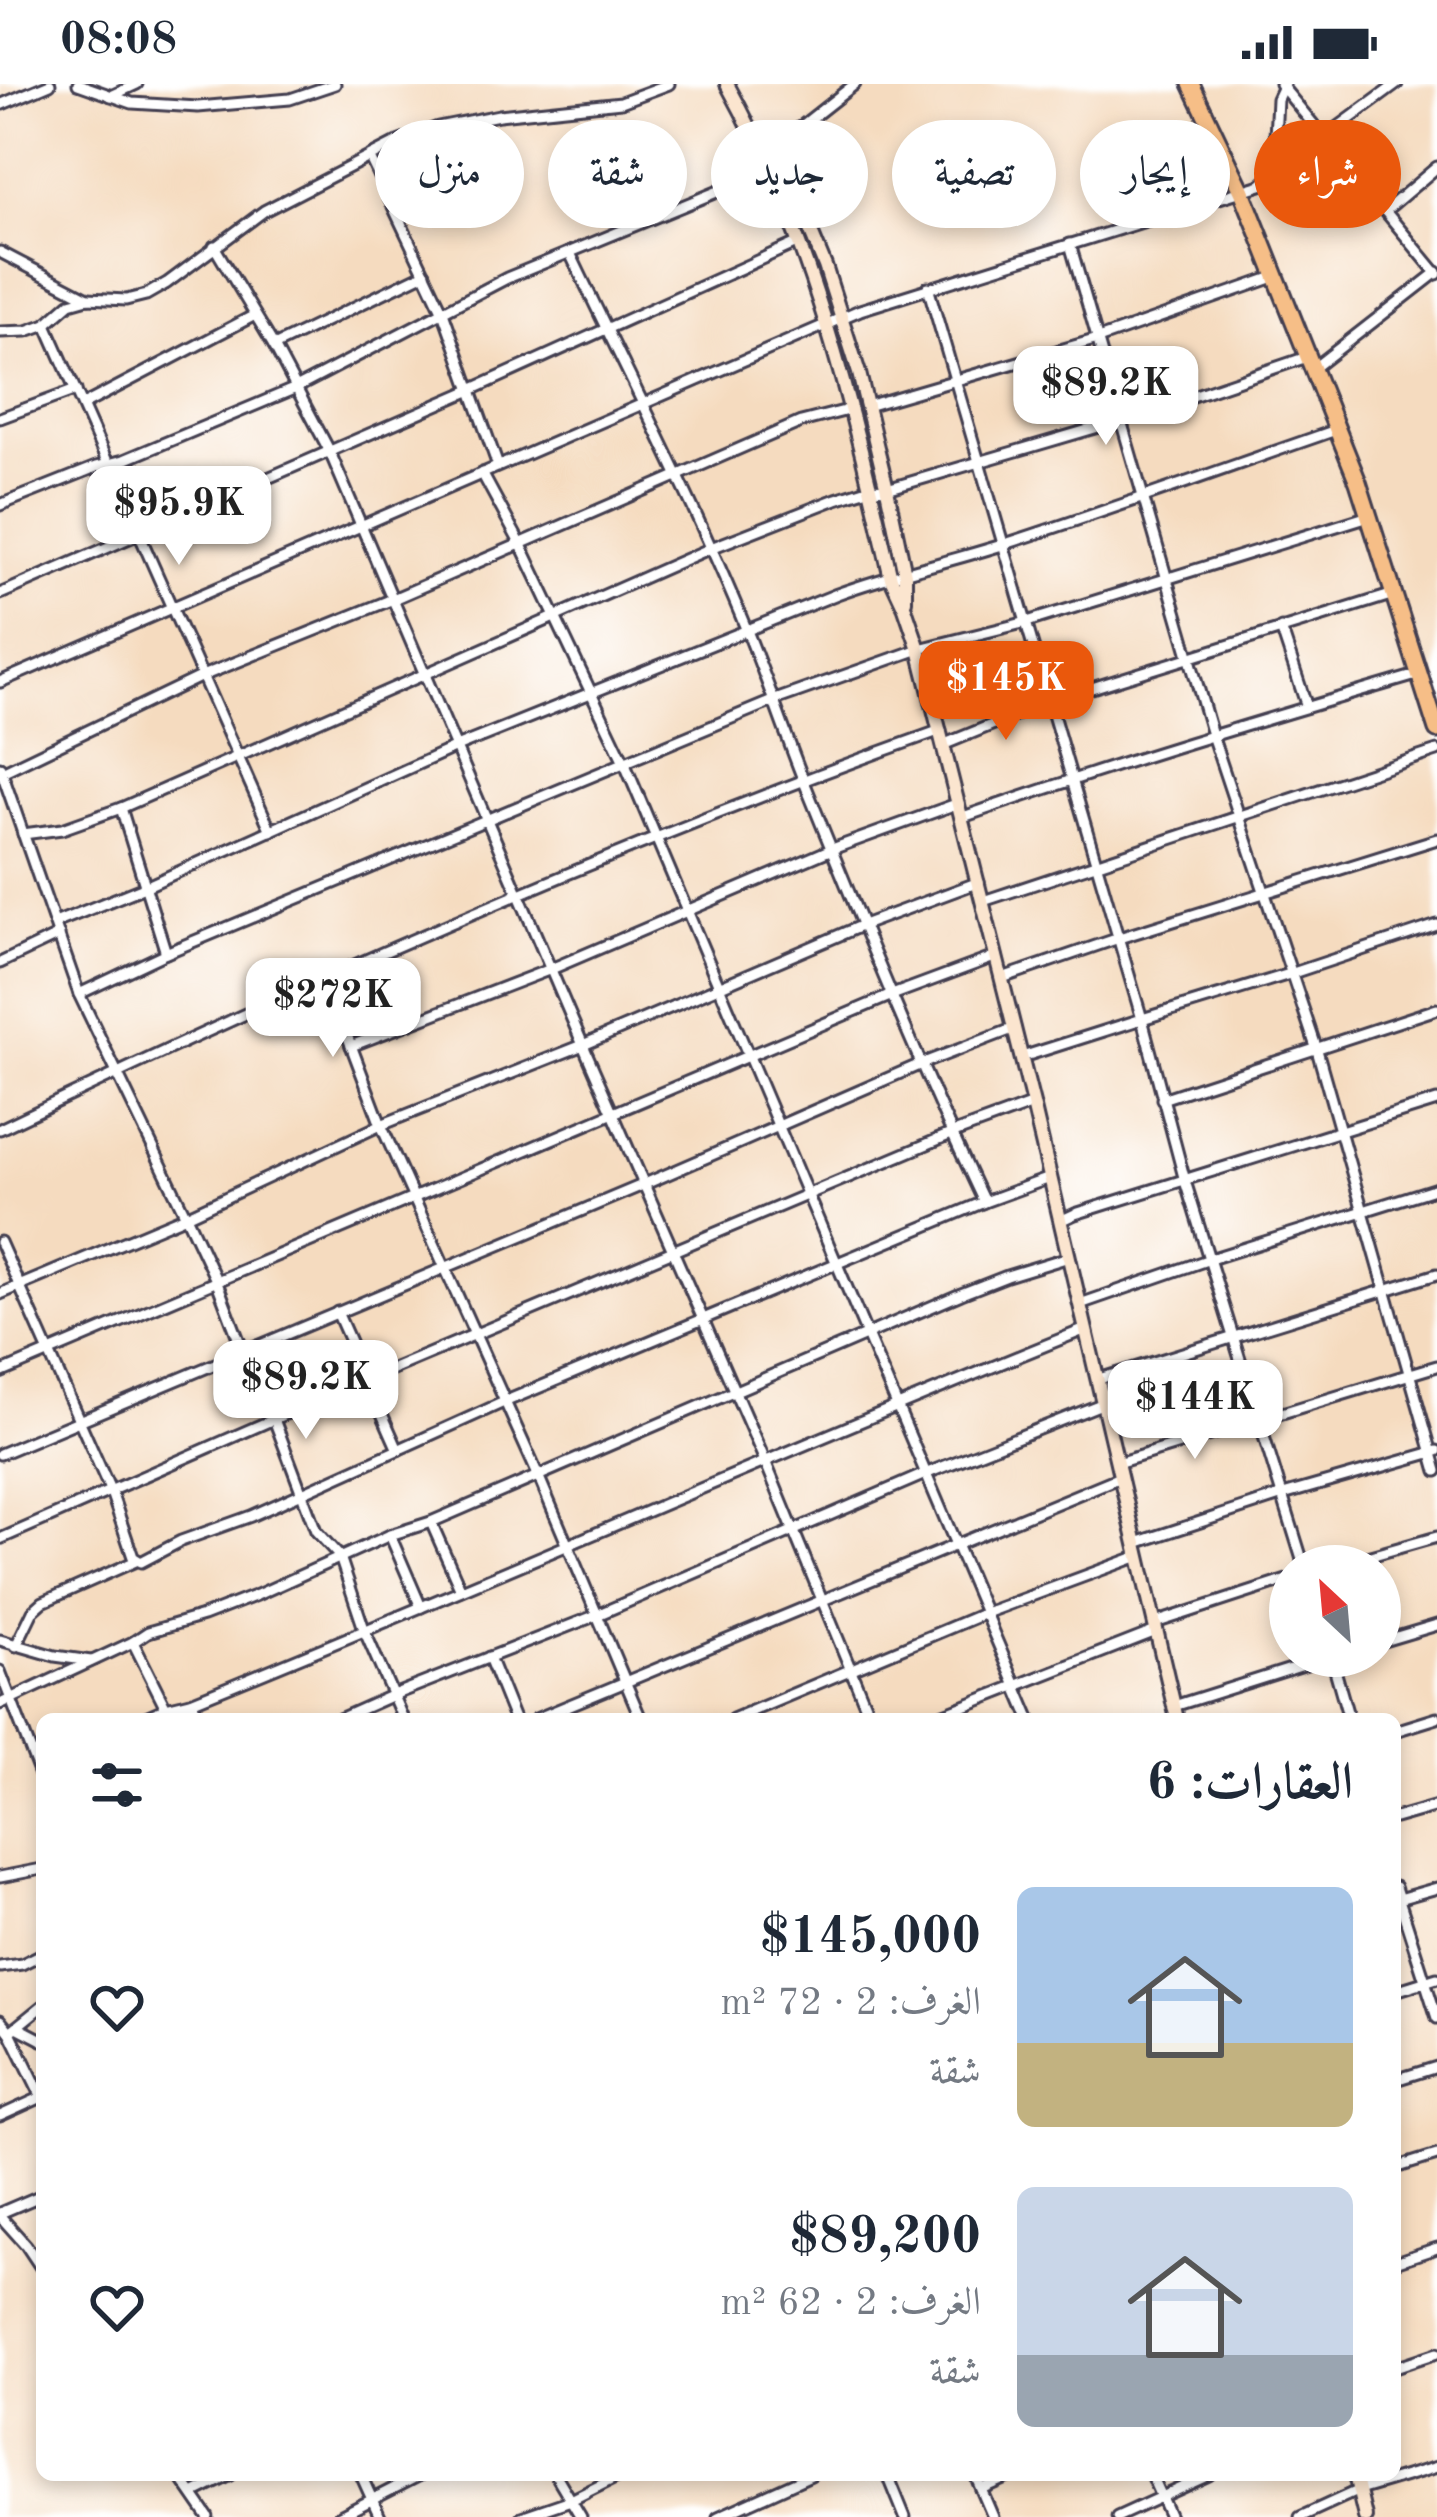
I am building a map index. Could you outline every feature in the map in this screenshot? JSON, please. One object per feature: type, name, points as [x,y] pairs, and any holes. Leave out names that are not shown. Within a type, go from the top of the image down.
[{"type":"highway","points":[[1191,84],[1242,191],[1312,362],[1433,702],[1437,730]]},
{"type":"street","points":[[0,105],[50,84]]},
{"type":"street","points":[[78,84],[132,103],[198,106],[290,99],[334,84]]},
{"type":"street","points":[[111,96],[137,84]]},
{"type":"street","points":[[0,332],[27,331],[46,324],[70,303],[88,298],[126,300],[146,295],[264,211],[400,141],[438,127],[499,115],[621,101],[668,84]]},
{"type":"street","points":[[727,84],[747,120]]},
{"type":"street","points":[[809,120],[855,84]]},
{"type":"street","points":[[1348,120],[1397,84]]},
{"type":"street","points":[[1276,120],[1282,85],[1312,120]]},
{"type":"street","points":[[370,158],[443,312],[498,466]]},
{"type":"street","points":[[1401,197],[1437,167]]},
{"type":"street","points":[[0,682],[835,321],[928,287],[1254,187]]},
{"type":"street","points":[[0,505],[296,388],[507,278],[711,195]]},
{"type":"street","points":[[793,228],[867,406],[887,489],[898,576]]},
{"type":"street","points":[[810,228],[871,488],[920,649],[1015,1028],[1176,1713],[1274,1677]]},
{"type":"street","points":[[22,834],[62,829],[121,808],[711,548],[836,499],[871,488],[887,489],[1312,362],[1437,273],[1399,228]]},
{"type":"street","points":[[0,594],[799,242]]},
{"type":"street","points":[[1070,244],[1212,735],[1293,973],[1437,1471]]},
{"type":"street","points":[[214,246],[329,450],[765,1461],[869,1713]]},
{"type":"street","points":[[0,252],[88,298]]},
{"type":"street","points":[[571,253],[680,476],[747,629],[863,925],[984,1202]]},
{"type":"street","points":[[274,346],[425,273]]},
{"type":"street","points":[[867,406],[1098,339],[1277,276]]},
{"type":"street","points":[[928,287],[1142,1018],[1185,1181],[1298,1545]]},
{"type":"street","points":[[83,404],[255,315]]},
{"type":"street","points":[[46,324],[271,831]]},
{"type":"street","points":[[0,418],[76,390]]},
{"type":"street","points":[[400,1713],[365,1632],[340,1557],[316,1531],[216,1280],[79,994],[1,769],[202,676],[393,599],[801,422],[852,409]]},
{"type":"street","points":[[0,963],[57,929],[147,886],[456,747],[747,629],[873,580],[1004,544],[1337,429]]},
{"type":"street","points":[[482,473],[624,762],[1027,1713]]},
{"type":"street","points":[[79,994],[166,953],[775,700],[920,649],[1027,622],[1369,515]]},
{"type":"street","points":[[0,1129],[326,979],[803,779],[1394,594]]},
{"type":"street","points":[[1282,628],[1307,707]]},
{"type":"street","points":[[352,1046],[551,969],[832,849],[1420,674]]},
{"type":"street","points":[[983,901],[1437,751]]},
{"type":"street","points":[[121,808],[166,953]]},
{"type":"street","points":[[1002,978],[1437,838]]},
{"type":"street","points":[[0,1294],[186,1216],[381,1124],[583,1045],[863,925],[979,882]]},
{"type":"street","points":[[1022,1057],[1437,925]]},
{"type":"street","points":[[0,1373],[892,995],[997,956]]},
{"type":"street","points":[[326,979],[381,1124],[638,1713]]},
{"type":"street","points":[[1162,1100],[1437,1009]]},
{"type":"street","points":[[0,1454],[1015,1028]]},
{"type":"street","points":[[1060,1221],[1437,1101]]},
{"type":"street","points":[[0,1539],[274,1419],[951,1134],[1033,1104]]},
{"type":"street","points":[[16,1646],[33,1611],[43,1602],[251,1516],[504,1402],[1051,1178]]},
{"type":"street","points":[[1080,1304],[1437,1188]]},
{"type":"street","points":[[0,1242],[111,1492],[136,1561]]},
{"type":"street","points":[[0,1704],[165,1625],[257,1595],[1007,1276],[1069,1257]]},
{"type":"street","points":[[1099,1379],[1437,1274]]},
{"type":"street","points":[[337,1312],[398,1450]]},
{"type":"street","points":[[155,1713],[365,1632],[1086,1329]]},
{"type":"street","points":[[551,1713],[823,1601],[1119,1470],[1259,1418],[1437,1366]]},
{"type":"street","points":[[352,1713],[1104,1403]]},
{"type":"street","points":[[747,1713],[1138,1550],[1283,1496],[1434,1452]]},
{"type":"street","points":[[430,1522],[461,1590]]},
{"type":"street","points":[[390,1535],[422,1607]]},
{"type":"street","points":[[1401,1547],[1437,1537]]},
{"type":"street","points":[[946,1713],[1155,1627],[1269,1587]]},
{"type":"street","points":[[1401,1636],[1437,1625]]},
{"type":"street","points":[[0,1640],[91,1661]]},
{"type":"street","points":[[133,1642],[166,1708]]},
{"type":"street","points":[[489,1657],[512,1713]]},
{"type":"street","points":[[0,1671],[36,1761]]},
{"type":"street","points":[[1337,1677],[1346,1713]]},
{"type":"street","points":[[191,1702],[197,1713]]},
{"type":"street","points":[[1401,1728],[1437,1718]]},
{"type":"street","points":[[1401,1816],[1437,1806]]},
{"type":"street","points":[[0,1877],[36,1870]]},
{"type":"street","points":[[1401,1894],[1437,1888]]},
{"type":"street","points":[[1401,1911],[1437,2018]]},
{"type":"street","points":[[0,1966],[36,1957]]},
{"type":"street","points":[[1401,1989],[1437,1978]]},
{"type":"street","points":[[13,2030],[36,2011]]},
{"type":"street","points":[[0,2020],[36,2038]]},
{"type":"street","points":[[13,2030],[36,2083]]},
{"type":"street","points":[[1401,2078],[1437,2067]]},
{"type":"street","points":[[0,2116],[36,2100]]},
{"type":"street","points":[[1401,2166],[1437,2155]]},
{"type":"street","points":[[36,2197],[0,2214],[36,2260]]},
{"type":"street","points":[[1401,2260],[1437,2248]]},
{"type":"street","points":[[1401,2365],[1437,2353]]},
{"type":"street","points":[[1401,2478],[1437,2467]]},
{"type":"street","points":[[183,2481],[208,2517]]},
{"type":"street","points":[[193,2494],[219,2481]]},
{"type":"street","points":[[364,2481],[380,2517]]},
{"type":"street","points":[[338,2517],[409,2481]]},
{"type":"street","points":[[560,2481],[581,2517]]},
{"type":"street","points":[[521,2517],[609,2481]]},
{"type":"street","points":[[718,2517],[798,2481]]},
{"type":"street","points":[[890,2481],[905,2517]]},
{"type":"street","points":[[978,2481],[993,2517]]},
{"type":"street","points":[[981,2489],[999,2481]]},
{"type":"street","points":[[1153,2481],[1170,2517]]},
{"type":"street","points":[[1117,2517],[1196,2481]]},
{"type":"street","points":[[1356,2481],[1365,2517]]},
{"type":"street","points":[[1300,2517],[1392,2481]]}]
